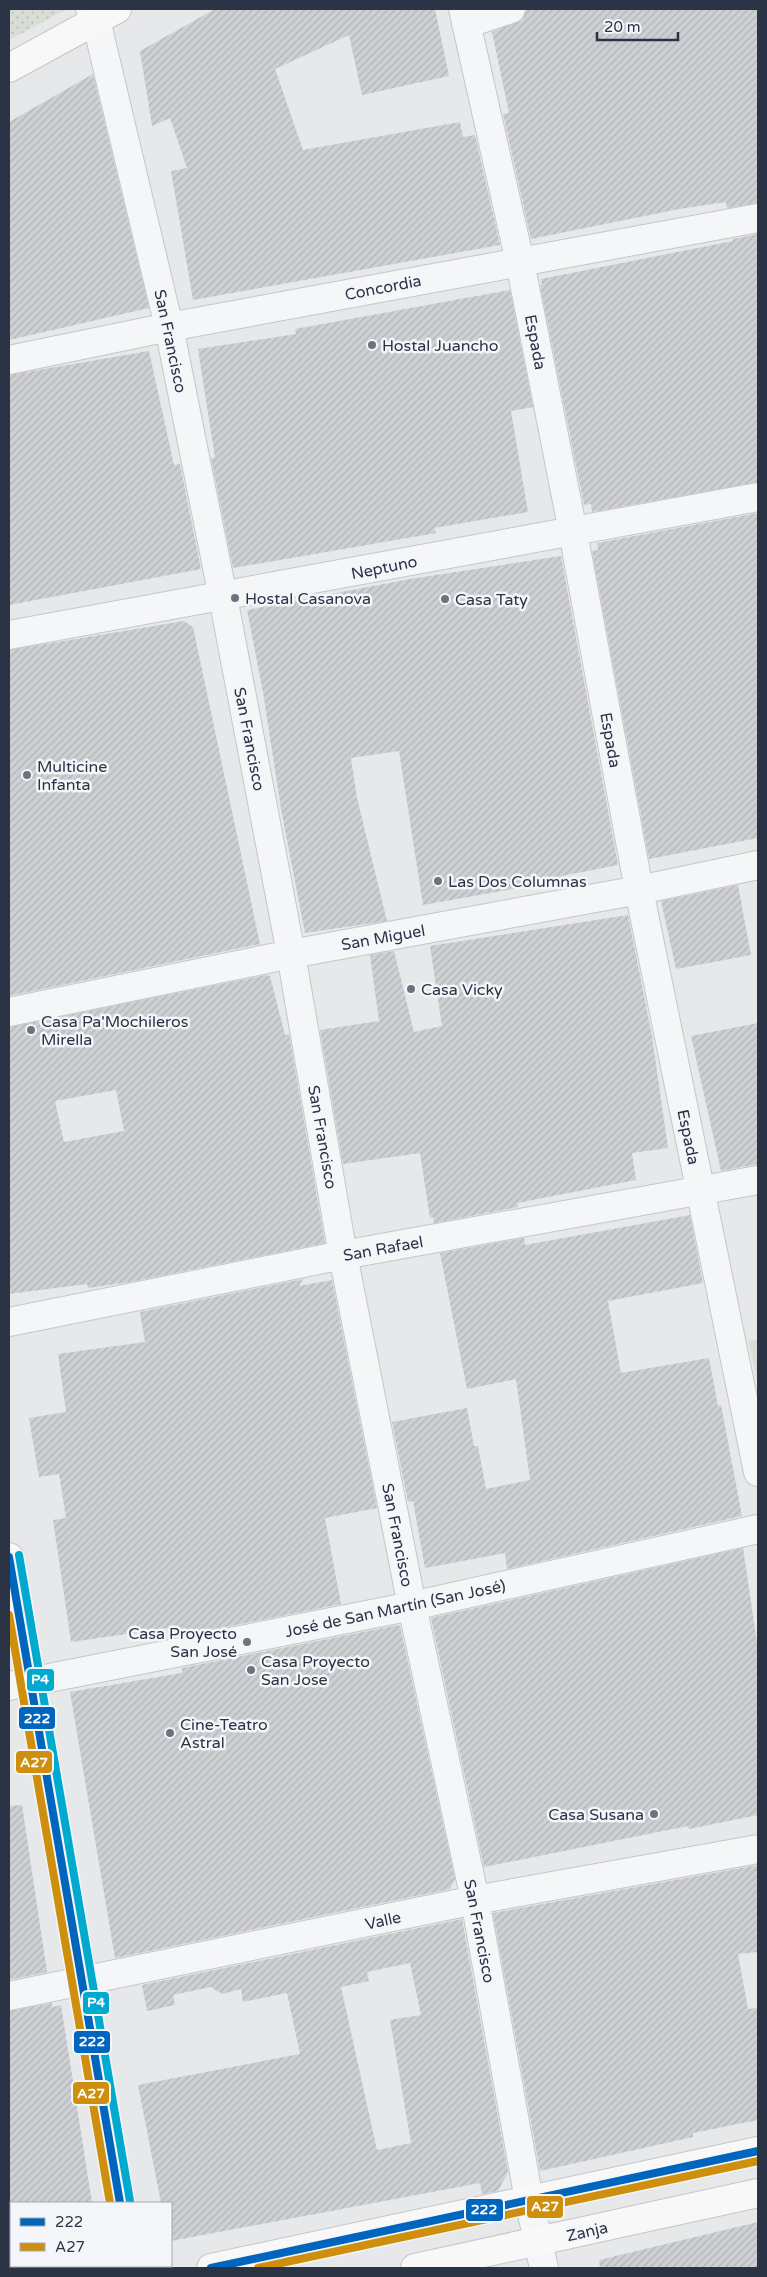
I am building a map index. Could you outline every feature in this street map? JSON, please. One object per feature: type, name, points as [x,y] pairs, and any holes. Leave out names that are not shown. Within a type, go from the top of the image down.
[{"type":"main road","points":[[9,68],[101,13]]},
{"type":"main road","points":[[9,1557],[20,1684],[83,1982],[120,2202]]},
{"type":"main road","points":[[211,2268],[758,2151]]},
{"type":"main road","name":"Zanja","points":[[415,2268],[758,2193]]},
{"type":"street","points":[[465,16],[510,9]]},
{"type":"street","name":"San Francisco","points":[[101,13],[169,327],[223,597],[291,954],[344,1255],[412,1606],[475,1900],[544,2268]]},
{"type":"street","name":"Espada","points":[[465,16],[520,262],[573,532],[639,890],[758,1472]]},
{"type":"street","name":"Concordia","points":[[9,360],[169,327],[758,218]]},
{"type":"street","name":"Neptuno","points":[[9,635],[758,497]]},
{"type":"street","name":"San Miguel","points":[[9,1012],[291,954],[639,890],[758,865]]},
{"type":"street","name":"San Rafael","points":[[9,1322],[344,1255],[758,1180]]},
{"type":"street","name":"José de San Martín (San José)","points":[[20,1684],[412,1606],[758,1529]]},
{"type":"street","name":"Valle","points":[[9,1996],[475,1900],[758,1849]]},
{"type":"shaded area","points":[[9,9],[67,9],[9,40]]},
{"type":"shaded area","points":[[758,1339],[758,1385],[749,1341]]},
{"type":"building","points":[[215,9],[435,9],[449,76],[362,95],[349,35],[275,69],[303,150],[460,122],[463,137],[475,135],[500,245],[193,300],[171,171],[187,168],[170,118],[152,126],[140,51]]},
{"type":"building","points":[[526,9],[758,9],[758,203],[727,208],[726,202],[679,209],[531,239],[503,114],[509,113],[492,32],[522,20]]},
{"type":"building","points":[[93,74],[149,308],[9,340],[9,122]]},
{"type":"building","points":[[758,234],[758,482],[592,512],[591,504],[584,505],[540,285],[542,285],[541,279],[733,241],[733,239]]},
{"type":"building","points":[[510,290],[533,407],[511,411],[528,512],[434,528],[436,533],[233,568],[211,458],[215,458],[198,349],[296,334],[295,329]]},
{"type":"building","points":[[149,351],[174,465],[180,464],[201,569],[9,605],[9,375]]},
{"type":"building","points":[[758,513],[758,838],[649,859],[592,551],[598,550],[597,543]]},
{"type":"building","points":[[561,556],[618,865],[562,876],[563,880],[423,905],[399,751],[351,758],[357,798],[387,921],[305,933],[281,809],[263,692],[247,610],[410,579]]},
{"type":"building","points":[[184,621],[193,627],[260,944],[9,996],[9,650]]},
{"type":"building","points":[[738,885],[751,955],[676,969],[661,901]]},
{"type":"building","points":[[628,915],[652,1036],[668,1148],[632,1153],[636,1180],[517,1203],[518,1207],[434,1223],[433,1217],[430,1218],[420,1153],[343,1164],[320,1030],[379,1021],[370,955],[394,951],[414,1032],[442,1026],[430,946]]},
{"type":"building","points":[[266,975],[270,976],[285,1035],[289,1034],[325,1243],[130,1282],[88,1288],[87,1284],[9,1294],[9,1027]],"holes":[[[116,1090],[124,1131],[64,1142],[55,1101]]]},
{"type":"building","points":[[758,1023],[758,1164],[721,1171],[691,1036]]},
{"type":"building","points":[[690,1215],[703,1283],[608,1301],[621,1373],[709,1358],[718,1406],[721,1405],[742,1516],[507,1569],[505,1553],[425,1568],[413,1501],[408,1502],[392,1422],[467,1408],[474,1446],[478,1446],[486,1489],[530,1480],[516,1379],[467,1389],[440,1253],[524,1238],[525,1245]]},
{"type":"building","points":[[303,1279],[299,1286],[332,1280],[377,1508],[325,1518],[341,1604],[176,1637],[175,1627],[71,1642],[53,1520],[66,1518],[59,1474],[39,1477],[29,1418],[66,1412],[58,1354],[145,1342],[140,1312]]},
{"type":"building","points":[[743,1548],[758,1649],[758,1815],[689,1829],[688,1826],[484,1867],[431,1618]]},
{"type":"building","points":[[400,1626],[455,1879],[450,1889],[115,1958],[70,1692],[182,1673],[182,1668]]},
{"type":"building","points":[[22,1805],[47,1972],[9,1980],[9,1806]]},
{"type":"building","points":[[758,1865],[758,1952],[738,1954],[748,2009],[758,2008],[758,2120],[693,2133],[693,2137],[540,2171],[493,1913]]},
{"type":"building","points":[[462,1919],[508,2172],[498,2191],[482,2194],[480,2183],[172,2241],[172,2202],[161,2202],[138,2085],[300,2054],[287,1993],[243,2002],[241,1989],[222,1994],[211,1987],[173,1995],[175,2005],[147,2011],[142,1985]],"holes":[[[410,1963],[421,2015],[390,2020],[411,2143],[377,2150],[341,1987],[369,1981],[367,1972]]]},
{"type":"building","points":[[52,2003],[52,2007],[61,2005],[92,2202],[9,2203],[9,2011]]},
{"type":"building","points":[[758,2222],[758,2268],[600,2268],[599,2260]]},
{"type":"transit line","name":"P4","points":[[19,1555],[130,2201]]},
{"type":"transit line","name":"222","points":[[9,1557],[120,2202]]},
{"type":"transit line","name":"A27","points":[[9,1615],[110,2202]]},
{"type":"transit line","name":"222","points":[[211,2268],[758,2151]]},
{"type":"transit line","name":"A27","points":[[258,2268],[758,2161]]},
{"type":"place","name":"Hostal Juancho","points":[[372,345]]},
{"type":"place","name":"Hostal Casanova","points":[[235,598]]},
{"type":"place","name":"Casa Taty","points":[[445,599]]},
{"type":"place","name":"Multicine Infanta","points":[[27,775]]},
{"type":"place","name":"Las Dos Columnas","points":[[438,881]]},
{"type":"place","name":"Casa Vicky","points":[[411,989]]},
{"type":"place","name":"Casa Pa'Mochileros Mirella","points":[[31,1030]]},
{"type":"place","name":"Casa Proyecto San José","points":[[247,1642]]},
{"type":"place","name":"Casa Proyecto San Jose","points":[[251,1670]]},
{"type":"place","name":"Cine-Teatro Astral","points":[[170,1733]]},
{"type":"place","name":"Casa Susana","points":[[654,1814]]}]
